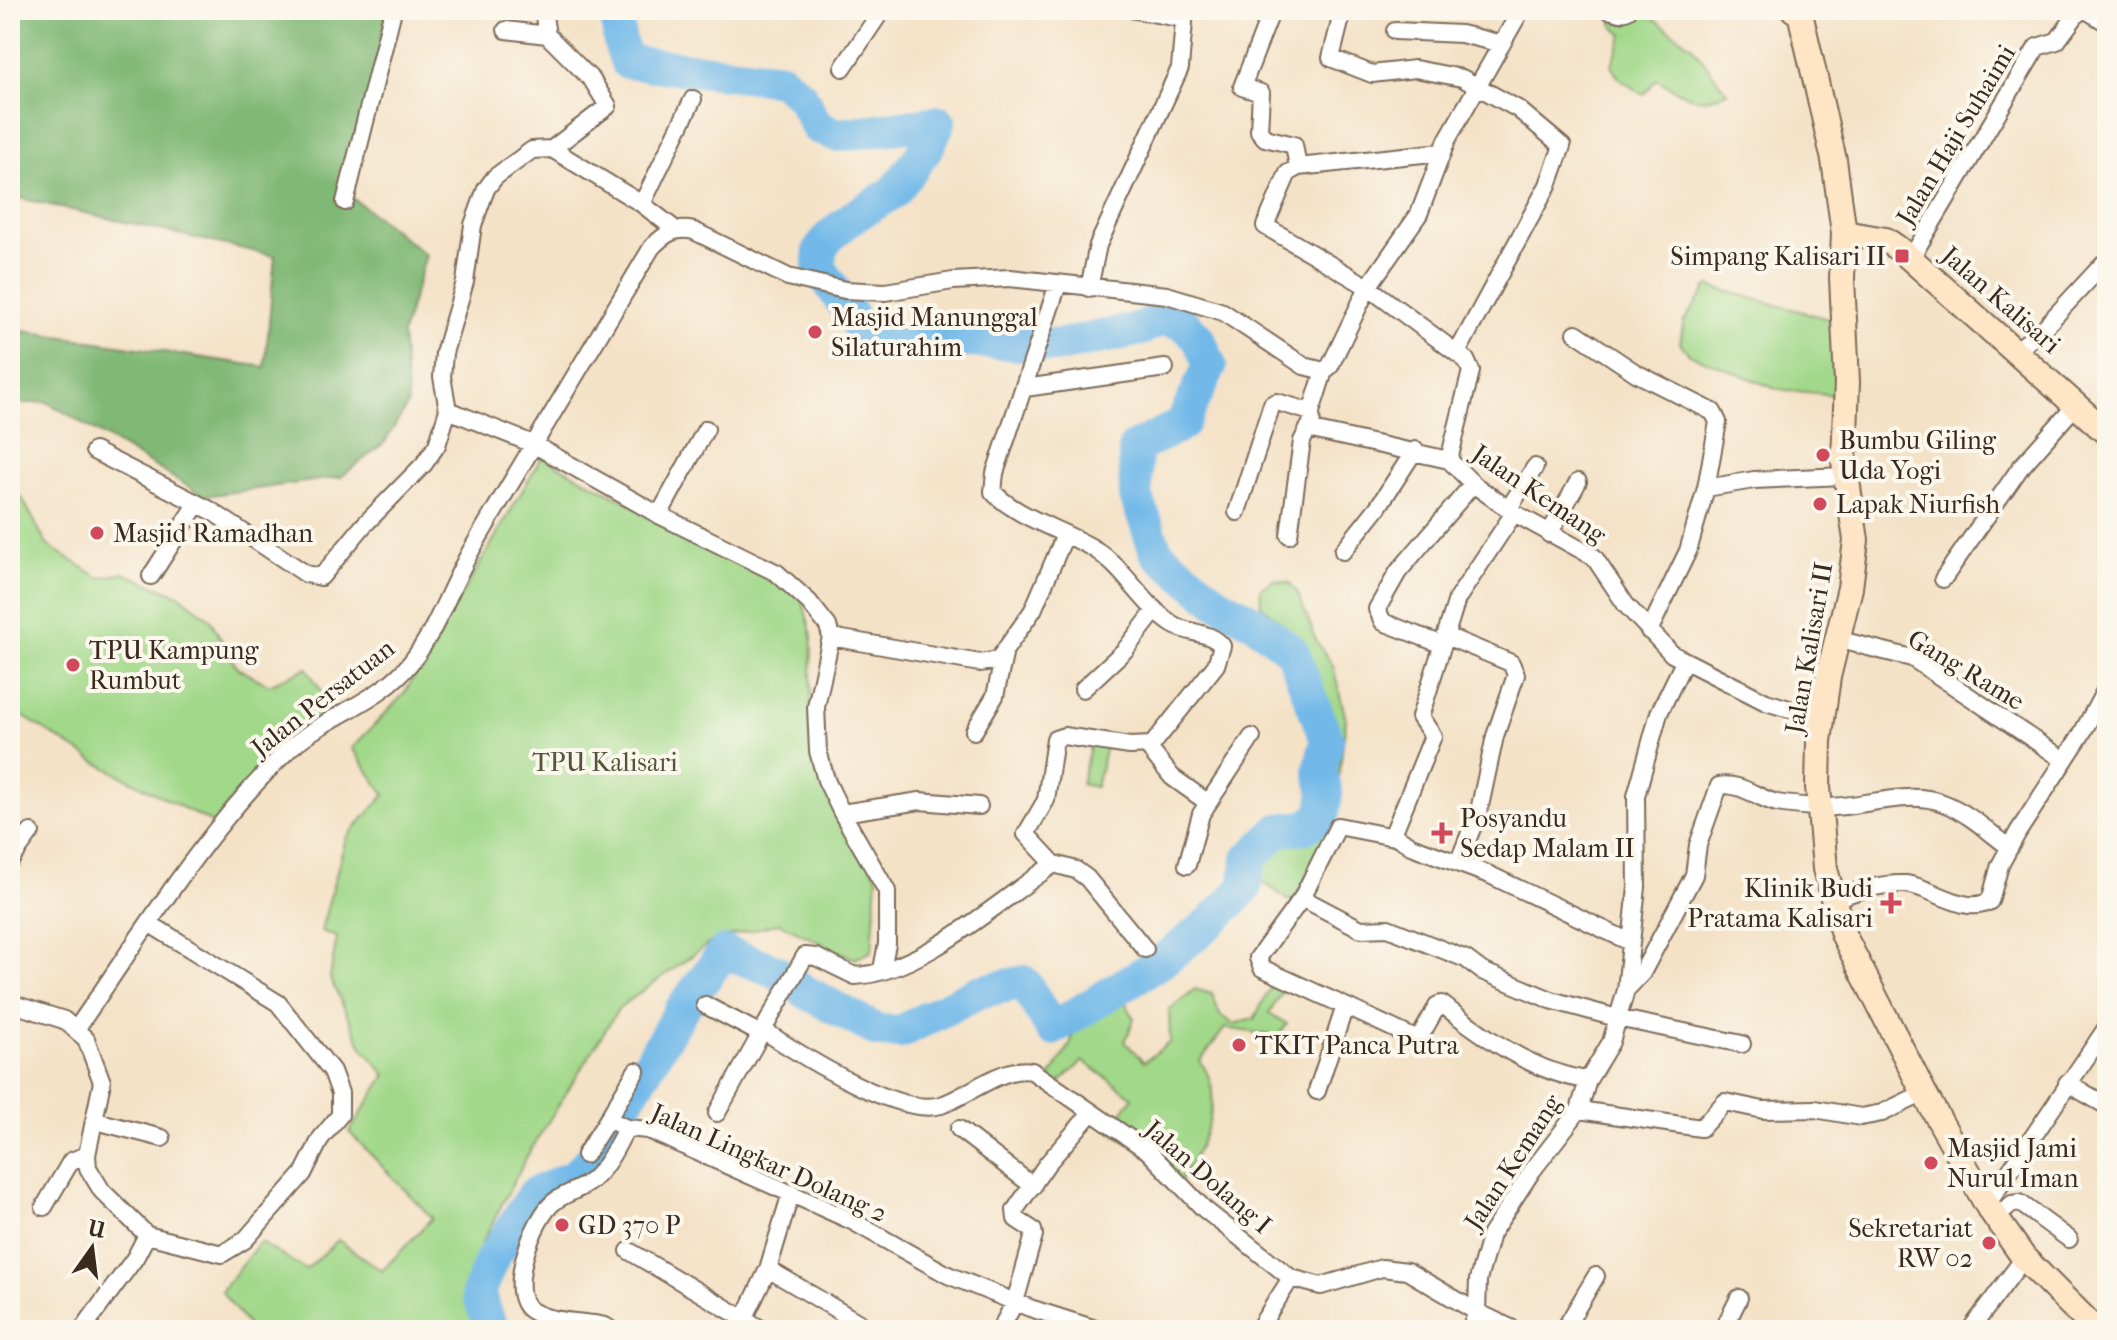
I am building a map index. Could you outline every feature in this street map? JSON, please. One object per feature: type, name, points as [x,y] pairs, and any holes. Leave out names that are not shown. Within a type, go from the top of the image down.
[{"type":"street","points":[[345,202],[393,10]]},
{"type":"street","points":[[543,10],[547,35],[592,80],[608,106],[552,149]]},
{"type":"street","points":[[843,68],[882,10]]},
{"type":"street","points":[[1089,288],[1098,245],[1180,68],[1184,14],[1135,10]]},
{"type":"street","points":[[1272,10],[1242,87],[1261,93],[1259,131],[1265,138],[1294,145],[1295,168],[1265,226],[1368,287],[1466,360],[1471,371],[1449,460]]},
{"type":"street","points":[[1343,10],[1331,58],[1372,74],[1415,69],[1476,83],[1518,109],[1562,146],[1548,185],[1457,353]]},
{"type":"street","points":[[1289,535],[1302,441],[1324,371],[1330,366],[1368,287],[1419,214],[1442,152],[1476,83],[1520,10]]},
{"type":"street","points":[[1609,10],[1620,13],[1628,10]]},
{"type":"street","name":"Jalan Haji Suhaimi","points":[[1911,258],[2037,47],[2057,41],[2080,10]]},
{"type":"street","points":[[2086,10],[2107,23]]},
{"type":"street","name":"Jalan Kalisari II","points":[[1798,11],[1834,160],[1844,233],[1845,476],[1855,550],[1836,639],[1814,717],[1820,840],[1832,900],[1843,934],[1924,1093],[1992,1211],[2024,1258],[2096,1330]]},
{"type":"street","points":[[506,30],[547,35]]},
{"type":"street","points":[[1395,31],[1461,34],[1502,44]]},
{"type":"street","points":[[642,204],[693,99]]},
{"type":"street","points":[[94,451],[197,504],[296,568],[321,577],[363,526],[430,456],[448,410],[442,365],[465,282],[473,225],[489,183],[532,150],[552,149],[642,204],[676,230],[711,238],[766,267],[816,287],[885,292],[953,281],[1010,278],[1167,295],[1206,304],[1304,366],[1324,371]]},
{"type":"street","points":[[1295,168],[1442,152]]},
{"type":"street","name":"Jalan Persatuan","points":[[77,1028],[216,829],[288,749],[374,695],[412,662],[455,577],[652,247],[676,230]]},
{"type":"street","name":"Jalan Kalisari","points":[[1844,233],[1886,240],[1911,258],[2107,433]]},
{"type":"street","points":[[2017,350],[2062,310],[2107,260]]},
{"type":"street","points":[[1058,284],[1045,331],[995,473],[993,492],[1065,535],[1095,549],[1117,566],[1155,611],[1175,626],[1217,639],[1222,654],[1148,747]]},
{"type":"street","points":[[1576,333],[1636,373],[1713,412],[1717,428],[1706,488],[1688,551],[1649,631]]},
{"type":"street","points":[[1025,388],[1165,368]]},
{"type":"street","name":"Jalan Kemang","points":[[1237,512],[1272,404],[1277,402],[1310,419],[1315,431],[1415,450],[1449,460],[1473,484],[1549,534],[1594,557],[1626,605],[1661,645],[1684,662],[1659,713],[1636,796],[1637,887],[1626,990],[1611,1042],[1588,1080],[1579,1110],[1532,1171],[1491,1234],[1478,1280],[1477,1312],[1470,1330]]},
{"type":"street","points":[[1943,579],[2020,468],[2076,405]]},
{"type":"street","points":[[448,410],[533,444],[659,515],[787,580],[828,626],[831,637],[815,725],[826,780],[887,891],[887,944],[882,969]]},
{"type":"street","points":[[659,515],[706,429]]},
{"type":"street","points":[[1343,551],[1378,507],[1415,450]]},
{"type":"street","points":[[1394,837],[1393,829],[1432,730],[1420,717],[1457,599],[1535,467]]},
{"type":"street","points":[[1706,488],[1754,480],[1845,476]]},
{"type":"street","points":[[1549,534],[1578,482]]},
{"type":"street","points":[[1458,863],[1479,811],[1495,736],[1516,675],[1511,663],[1383,622],[1377,609],[1398,572],[1473,484]]},
{"type":"street","points":[[151,576],[197,504]]},
{"type":"street","points":[[974,731],[995,696],[1004,655],[1033,610],[1065,535]]},
{"type":"street","points":[[1083,689],[1125,650],[1155,611]]},
{"type":"street","points":[[831,637],[980,663],[1004,655]]},
{"type":"street","name":"Gang Rame","points":[[1836,639],[1912,658],[2064,760]]},
{"type":"street","points":[[1684,662],[1772,704],[1814,717]]},
{"type":"street","points":[[1832,900],[1864,889],[1904,884],[1964,903],[1984,904],[1990,901],[2000,865],[2009,847],[2107,687]]},
{"type":"street","points":[[1145,949],[1087,878],[1076,870],[1054,864],[1026,834],[1046,800],[1055,739],[1064,736],[1148,747],[1172,777],[1207,802]]},
{"type":"street","points":[[1187,865],[1195,830],[1207,802],[1252,737]]},
{"type":"street","points":[[1626,990],[1642,973],[1694,875],[1698,845],[1719,786],[1733,786],[1776,803],[1819,808],[1874,801],[1930,800],[1974,820],[2009,847]]},
{"type":"street","points":[[842,813],[920,801],[979,806]]},
{"type":"street","points":[[1588,1080],[1562,1077],[1479,1031],[1442,1004],[1438,1005],[1418,1040],[1262,968],[1258,958],[1302,898],[1338,826],[1394,837],[1630,942]]},
{"type":"street","points":[[10,861],[31,832]]},
{"type":"street","points":[[717,1113],[800,961],[809,955],[850,975],[882,969],[929,949],[1054,864]]},
{"type":"street","points":[[1302,898],[1361,929],[1388,928],[1466,959],[1482,971],[1551,1000],[1617,1018],[1742,1044]]},
{"type":"street","points":[[10,1003],[52,1015],[77,1028],[102,1082],[87,1155],[92,1180],[147,1235],[222,1254],[230,1251],[245,1240],[303,1174],[321,1138],[340,1115],[341,1107],[332,1071],[278,1003],[150,924]]},
{"type":"street","points":[[705,1005],[762,1032]]},
{"type":"street","points":[[1317,1091],[1345,1006]]},
{"type":"street","points":[[1992,1211],[2067,1083],[2107,1027]]},
{"type":"street","name":"Jalan Dolang I","points":[[762,1032],[839,1076],[921,1107],[943,1104],[1021,1070],[1032,1071],[1148,1151],[1204,1209],[1291,1278]]},
{"type":"street","points":[[585,1155],[617,1123],[636,1071]]},
{"type":"street","points":[[2067,1083],[2107,1106]]},
{"type":"street","points":[[1579,1110],[1701,1128],[1725,1102],[1763,1110],[1815,1109],[1861,1117],[1882,1113],[1924,1093]]},
{"type":"street","points":[[1000,1330],[1015,1302],[1034,1235],[1033,1230],[1016,1219],[1015,1210],[1047,1164],[1091,1113]]},
{"type":"street","points":[[96,1121],[162,1138]]},
{"type":"street","name":"Jalan Lingkar Dolang 2","points":[[611,1330],[598,1324],[537,1314],[523,1303],[519,1287],[539,1222],[554,1202],[582,1189],[599,1174],[617,1123],[648,1130],[852,1221],[948,1275],[1093,1328]]},
{"type":"street","points":[[959,1129],[1033,1186]]},
{"type":"street","points":[[44,1207],[71,1161],[87,1155]]},
{"type":"street","points":[[741,1324],[768,1269],[791,1193]]},
{"type":"street","points":[[1992,1211],[2020,1203],[2069,1239]]},
{"type":"street","points":[[82,1330],[135,1258],[147,1235]]},
{"type":"street","points":[[629,1251],[741,1324],[763,1330]]},
{"type":"street","points":[[1970,1330],[2024,1258]]},
{"type":"street","points":[[1258,1330],[1291,1278],[1321,1286],[1382,1268],[1407,1271],[1477,1312],[1515,1330]]},
{"type":"street","points":[[768,1269],[871,1330]]},
{"type":"street","points":[[1564,1330],[1596,1276]]},
{"type":"street","points":[[1723,1330],[1739,1298]]},
{"type":"green space","points":[[10,10],[387,10],[349,195],[426,255],[402,334],[408,404],[385,442],[341,477],[204,496],[47,402],[10,404],[10,329],[265,367],[275,256],[10,196]]},
{"type":"green space","points":[[1646,13],[1692,46],[1727,92],[1699,99],[1657,79],[1643,95],[1620,79],[1611,66],[1623,35],[1614,27],[1611,18]]},
{"type":"green space","points":[[1708,286],[1836,321],[1837,395],[1776,389],[1689,354],[1680,343],[1684,321]]},
{"type":"green space","name":"TPU Kalisari","points":[[542,457],[801,594],[812,636],[810,725],[877,878],[872,951],[855,959],[779,923],[714,940],[619,1008],[527,1156],[483,1241],[464,1292],[487,1330],[251,1330],[221,1291],[260,1242],[306,1270],[338,1240],[382,1271],[432,1218],[349,1132],[386,1075],[362,1047],[330,978],[337,937],[321,931],[346,838],[385,795],[352,748],[404,694]]},
{"type":"green space","points":[[10,488],[22,498],[47,545],[100,578],[123,573],[181,596],[210,619],[237,668],[269,685],[307,668],[334,712],[214,824],[97,763],[10,708]]},
{"type":"green space","points":[[1273,580],[1290,583],[1298,594],[1317,642],[1333,666],[1346,720],[1332,831],[1293,903],[1255,877],[1254,866],[1262,852],[1278,837],[1315,825],[1326,818],[1328,776],[1324,764],[1329,725],[1300,640],[1261,605],[1260,589]]},
{"type":"green space","points":[[1091,743],[1106,746],[1096,787],[1081,784]]},
{"type":"green space","points":[[1274,981],[1285,988],[1269,1013],[1287,1024],[1278,1036],[1225,1028],[1200,1061],[1212,1091],[1212,1106],[1203,1137],[1181,1180],[1109,1130],[1133,1097],[1083,1061],[1055,1087],[1050,1078],[1071,1043],[1075,1023],[1122,995],[1134,1019],[1125,1042],[1144,1062],[1170,1042],[1169,1010],[1195,989],[1212,994],[1220,1015],[1233,1024],[1254,1019]]},
{"type":"waterway","points":[[492,1330],[478,1293],[492,1259],[534,1194],[573,1177],[593,1158],[681,1010],[724,952],[776,971],[804,991],[878,1031],[900,1032],[978,992],[1024,982],[1052,1029],[1161,962],[1211,922],[1245,888],[1249,859],[1279,830],[1306,827],[1322,816],[1326,793],[1320,770],[1327,740],[1292,651],[1254,622],[1216,601],[1157,553],[1136,496],[1135,448],[1182,424],[1210,366],[1199,339],[1183,323],[1160,319],[1141,329],[1058,346],[934,339],[878,342],[865,336],[819,267],[820,249],[853,217],[894,192],[927,148],[939,122],[838,135],[817,127],[801,96],[781,79],[627,62],[620,43],[616,10]]},
{"type":"place","name":"Simpang Kalisari II","points":[[1902,256]]},
{"type":"place","name":"Masjid Manunggal Silaturahim","points":[[815,332]]},
{"type":"place","name":"Bumbu Giling Uda Yogi","points":[[1823,455]]},
{"type":"place","name":"Lapak Niurfish","points":[[1820,504]]},
{"type":"place","name":"Masjid Ramadhan","points":[[97,533]]},
{"type":"place","name":"TPU Kampung Rumbut","points":[[73,665]]},
{"type":"place","name":"Posyandu Sedap Malam II","points":[[1442,833]]},
{"type":"place","name":"Klinik Budi Pratama Kalisari","points":[[1891,903]]},
{"type":"place","name":"TKIT Panca Putra","points":[[1239,1045]]},
{"type":"place","name":"Masjid Jami Nurul Iman","points":[[1931,1163]]},
{"type":"place","name":"GD 370 P","points":[[562,1225]]},
{"type":"place","name":"Sekretariat RW 02","points":[[1989,1243]]}]
